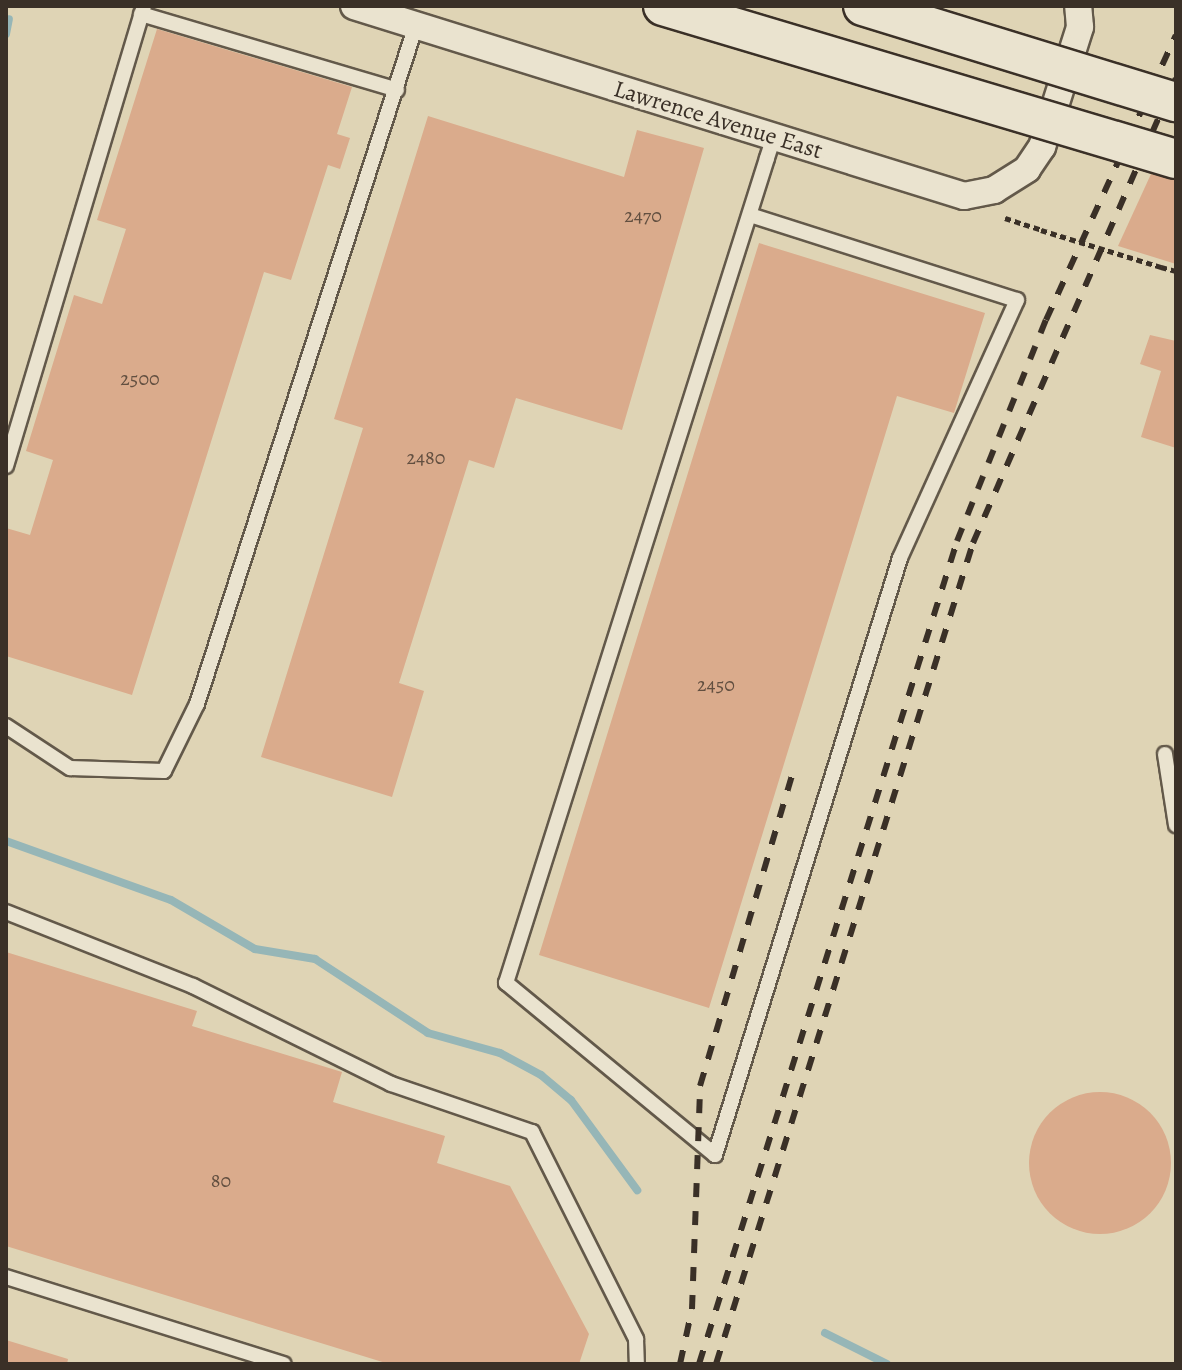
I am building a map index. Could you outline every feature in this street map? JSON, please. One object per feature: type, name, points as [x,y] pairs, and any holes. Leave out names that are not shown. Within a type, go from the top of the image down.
[{"type":"main road","points":[[663,6],[1176,159]]},
{"type":"main road","points":[[863,6],[1176,102]]},
{"type":"street","name":"Lawrence Avenue East","points":[[354,6],[964,196],[994,190],[1027,169],[1042,147],[1080,27],[1078,6]]},
{"type":"lane","points":[[6,466],[142,10],[397,90]]},
{"type":"lane","points":[[6,726],[70,768],[164,771],[197,704],[416,25]]},
{"type":"lane","points":[[750,215],[1017,300],[900,558],[715,1155],[506,983],[774,137]]},
{"type":"lane","points":[[1165,754],[1176,825]]},
{"type":"lane","points":[[6,912],[193,986],[391,1084],[532,1132],[636,1339],[637,1364]]},
{"type":"lane","points":[[6,1277],[284,1364]]},
{"type":"path","points":[[1005,218],[1176,271]]},
{"type":"building","points":[[157,29],[352,87],[337,134],[350,138],[340,169],[328,165],[291,280],[264,272],[132,695],[6,656],[6,528],[30,535],[53,460],[26,451],[74,295],[102,304],[126,229],[97,220]]},
{"type":"building","points":[[428,116],[624,177],[637,130],[704,148],[622,430],[516,398],[494,468],[469,460],[399,683],[424,691],[392,797],[261,757],[363,428],[334,419]]},
{"type":"building","points":[[1151,174],[1176,180],[1176,264],[1118,246]]},
{"type":"building","points":[[759,243],[985,313],[954,413],[897,396],[709,1008],[539,955]]},
{"type":"building","points":[[1150,335],[1176,341],[1176,448],[1141,437],[1161,371],[1140,364]]},
{"type":"building","points":[[6,952],[197,1011],[192,1026],[342,1072],[333,1102],[445,1136],[437,1163],[510,1186],[589,1334],[579,1364],[389,1364],[6,1246]]},
{"type":"building","points":[[1100,1092],[1127,1097],[1150,1113],[1166,1136],[1171,1163],[1166,1190],[1150,1213],[1127,1229],[1100,1234],[1073,1229],[1050,1213],[1034,1190],[1029,1163],[1034,1136],[1050,1113],[1073,1097]]},
{"type":"building","points":[[6,1340],[68,1359],[67,1364],[6,1364]]},
{"type":"waterway","points":[[6,34],[9,19]]},
{"type":"waterway","points":[[6,841],[171,900],[255,949],[315,959],[428,1033],[500,1053],[541,1075],[571,1100],[637,1190]]},
{"type":"waterway","points":[[825,1333],[887,1364]]},
{"type":"railway","points":[[699,1364],[957,541],[1046,320],[1176,35]]},
{"type":"railway","points":[[716,1364],[973,543],[1176,78]]},
{"type":"railway","points":[[680,1364],[692,1309],[700,1086],[792,775]]}]
